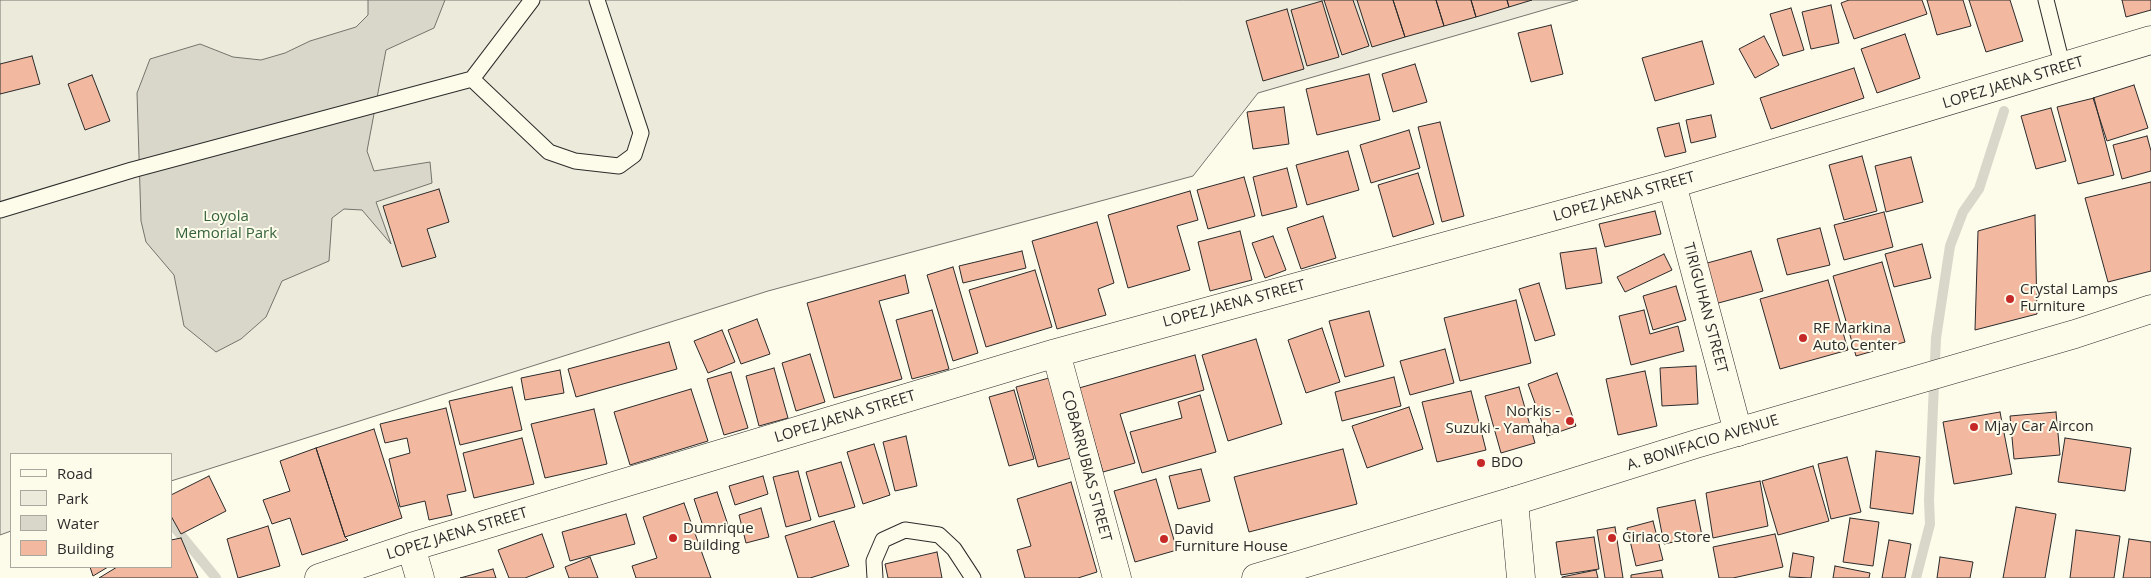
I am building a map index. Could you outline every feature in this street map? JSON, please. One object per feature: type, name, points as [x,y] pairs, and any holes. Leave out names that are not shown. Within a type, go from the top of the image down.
[{"type":"street","name":"LOPEZ JAENA STREET","points":[[319,578],[411,547],[1056,353],[1672,184],[2151,40]]},
{"type":"street","name":"TIRIGUHAN STREET","points":[[1672,184],[1738,432]]},
{"type":"street","name":"A. BONIFACIO AVENUE","points":[[1256,578],[1738,432],[2151,310]]},
{"type":"street","name":"COBARRUBIAS STREET","points":[[1056,353],[1117,578]]},
{"type":"street","points":[[1514,501],[1521,578]]},
{"type":"street","points":[[411,547],[420,578]]},
{"type":"lane","points":[[0,210],[132,170],[472,79],[532,0]]},
{"type":"lane","points":[[472,79],[549,152],[575,161],[619,166],[634,154],[641,133],[598,0]]},
{"type":"lane","points":[[2046,0],[2063,68]]},
{"type":"lane","points":[[875,578],[874,561],[883,540],[905,530],[939,536],[954,549],[973,578]]},
{"type":"green space","name":"Loyola Memorial Park","points":[[0,0],[1578,0],[1258,93],[1193,176],[768,291],[172,481],[172,453],[10,453],[10,531],[0,535]]},
{"type":"water","points":[[368,0],[445,0],[434,28],[386,50],[367,151],[374,171],[430,162],[432,183],[376,202],[391,244],[362,210],[344,209],[332,218],[329,261],[282,281],[266,317],[241,339],[216,352],[184,326],[174,275],[146,242],[141,221],[137,93],[150,59],[200,44],[233,57],[261,60],[285,53],[310,41],[356,27],[368,15]]},
{"type":"building","points":[[1324,0],[1353,0],[1369,46],[1342,55]]},
{"type":"building","points":[[1357,0],[1393,0],[1405,37],[1372,47]]},
{"type":"building","points":[[1393,0],[1436,0],[1444,26],[1405,37]]},
{"type":"building","points":[[1436,0],[1471,0],[1476,17],[1444,26]]},
{"type":"building","points":[[1471,0],[1507,0],[1509,7],[1476,17]]},
{"type":"building","points":[[1507,0],[1532,0],[1509,7]]},
{"type":"building","points":[[1849,0],[1922,0],[1927,14],[1854,39],[1841,3]]},
{"type":"building","points":[[1927,0],[1963,0],[1971,26],[1937,35]]},
{"type":"building","points":[[1969,0],[2010,0],[2023,41],[1986,52]]},
{"type":"building","points":[[2122,0],[2151,0],[2151,10],[2126,17]]},
{"type":"building","points":[[1322,1],[1339,57],[1307,66],[1291,10]]},
{"type":"building","points":[[1831,5],[1839,43],[1811,49],[1802,12]]},
{"type":"building","points":[[1791,8],[1804,50],[1783,56],[1770,14]]},
{"type":"building","points":[[1287,9],[1304,69],[1263,81],[1246,21]]},
{"type":"building","points":[[1551,25],[1563,74],[1531,82],[1518,33]]},
{"type":"building","points":[[1905,34],[1920,78],[1877,93],[1861,49]]},
{"type":"building","points":[[1764,36],[1779,65],[1755,78],[1739,49]]},
{"type":"building","points":[[1702,41],[1714,84],[1655,101],[1642,58]]},
{"type":"building","points":[[32,56],[40,84],[0,94],[0,64]]},
{"type":"building","points":[[1415,64],[1427,102],[1393,112],[1382,74]]},
{"type":"building","points":[[1854,68],[1864,98],[1771,129],[1760,98]]},
{"type":"building","points":[[1369,74],[1380,120],[1317,135],[1306,89]]},
{"type":"building","points":[[92,75],[110,121],[85,130],[68,84]]},
{"type":"building","points":[[2134,85],[2148,128],[2107,141],[2093,98]]},
{"type":"building","points":[[2094,98],[2114,175],[2078,184],[2057,107]]},
{"type":"building","points":[[1284,107],[1289,144],[1253,149],[1247,112]]},
{"type":"building","points":[[2051,108],[2066,161],[2036,169],[2021,116]]},
{"type":"building","points":[[1711,115],[1716,137],[1691,143],[1686,120]]},
{"type":"building","points":[[1440,122],[1464,216],[1442,222],[1418,127]]},
{"type":"building","points":[[1679,123],[1686,152],[1665,157],[1657,128]]},
{"type":"building","points":[[1409,130],[1420,168],[1371,183],[1360,145]]},
{"type":"building","points":[[2147,136],[2151,151],[2151,171],[2122,179],[2113,145]]},
{"type":"building","points":[[1348,151],[1359,190],[1307,205],[1296,165]]},
{"type":"building","points":[[1862,156],[1877,211],[1844,220],[1829,165]]},
{"type":"building","points":[[1911,157],[1923,202],[1886,212],[1875,166]]},
{"type":"building","points":[[1287,168],[1297,207],[1262,216],[1253,177]]},
{"type":"building","points":[[1418,173],[1434,224],[1393,237],[1378,185]]},
{"type":"building","points":[[1244,177],[1255,216],[1208,229],[1197,190]]},
{"type":"building","points":[[2151,182],[2151,271],[2108,282],[2085,198]]},
{"type":"building","points":[[439,189],[449,222],[427,229],[436,257],[402,267],[383,206]]},
{"type":"building","points":[[1190,191],[1198,220],[1177,226],[1190,270],[1128,288],[1108,215]]},
{"type":"building","points":[[1655,211],[1661,234],[1605,247],[1599,224]]},
{"type":"building","points":[[1884,212],[1893,247],[1844,260],[1834,225]]},
{"type":"building","points":[[2035,215],[2037,314],[1975,330],[1978,231]]},
{"type":"building","points":[[1323,216],[1336,258],[1301,269],[1287,228]]},
{"type":"building","points":[[1097,222],[1114,283],[1098,289],[1106,315],[1057,329],[1032,241]]},
{"type":"building","points":[[1820,228],[1830,265],[1787,275],[1777,239]]},
{"type":"building","points":[[1240,231],[1252,280],[1210,291],[1198,242]]},
{"type":"building","points":[[1273,236],[1286,270],[1265,278],[1252,243]]},
{"type":"building","points":[[1922,244],[1931,278],[1894,287],[1885,254]]},
{"type":"building","points":[[1596,248],[1602,283],[1566,289],[1560,253]]},
{"type":"building","points":[[1022,251],[1026,268],[963,283],[959,266]]},
{"type":"building","points":[[1751,251],[1763,291],[1711,305],[1700,265]]},
{"type":"building","points":[[1664,254],[1672,270],[1625,292],[1617,277]]},
{"type":"building","points":[[1882,262],[1905,342],[1856,356],[1833,276]]},
{"type":"building","points":[[953,267],[978,353],[953,361],[927,275]]},
{"type":"building","points":[[1035,270],[1052,327],[986,347],[969,290]]},
{"type":"building","points":[[905,275],[909,293],[879,301],[902,379],[834,398],[807,303]]},
{"type":"building","points":[[1828,280],[1848,350],[1780,369],[1760,299]]},
{"type":"building","points":[[1539,283],[1555,335],[1535,341],[1519,289]]},
{"type":"building","points":[[1676,286],[1686,320],[1653,330],[1643,296]]},
{"type":"building","points":[[1516,300],[1531,363],[1460,381],[1444,318]]},
{"type":"building","points":[[932,310],[949,369],[912,379],[896,320]]},
{"type":"building","points":[[1644,310],[1650,334],[1678,326],[1684,351],[1631,365],[1619,316]]},
{"type":"building","points":[[1369,311],[1384,366],[1345,377],[1329,321]]},
{"type":"building","points":[[757,319],[770,354],[741,364],[728,330]]},
{"type":"building","points":[[1322,328],[1340,382],[1306,393],[1288,340]]},
{"type":"building","points":[[722,330],[735,362],[708,373],[694,341]]},
{"type":"building","points":[[1256,339],[1282,424],[1228,441],[1202,355]]},
{"type":"building","points":[[669,342],[677,369],[576,397],[568,369]]},
{"type":"building","points":[[1445,349],[1454,383],[1410,395],[1400,361]]},
{"type":"building","points":[[810,354],[825,402],[796,411],[782,363]]},
{"type":"building","points":[[1195,355],[1204,390],[1120,414],[1135,463],[1103,472],[1079,388]]},
{"type":"building","points":[[1696,366],[1698,404],[1662,406],[1660,368]]},
{"type":"building","points":[[774,368],[788,418],[759,426],[746,376]]},
{"type":"building","points":[[560,370],[564,393],[525,400],[521,378]]},
{"type":"building","points":[[1645,371],[1657,426],[1618,435],[1606,379]]},
{"type":"building","points":[[731,372],[748,428],[724,435],[707,379]]},
{"type":"building","points":[[1557,373],[1576,426],[1547,436],[1528,384]]},
{"type":"building","points":[[1060,375],[1082,455],[1038,467],[1016,387]]},
{"type":"building","points":[[1394,377],[1401,406],[1342,421],[1335,392]]},
{"type":"building","points":[[512,387],[522,430],[460,445],[449,401]]},
{"type":"building","points":[[1519,387],[1535,443],[1501,453],[1485,396]]},
{"type":"building","points":[[691,389],[708,441],[630,465],[614,412]]},
{"type":"building","points":[[1014,390],[1034,459],[1009,466],[989,397]]},
{"type":"building","points":[[1471,391],[1486,450],[1437,462],[1422,402]]},
{"type":"building","points":[[1200,395],[1216,452],[1142,473],[1130,432],[1182,418],[1178,402]]},
{"type":"building","points":[[1409,407],[1423,449],[1367,468],[1352,426]]},
{"type":"building","points":[[446,408],[466,491],[447,495],[452,515],[429,520],[425,501],[400,507],[389,459],[410,453],[407,438],[385,443],[380,424]]},
{"type":"building","points":[[594,409],[607,464],[545,478],[531,424]]},
{"type":"building","points":[[2000,412],[2012,474],[1954,484],[1943,422]]},
{"type":"building","points":[[2056,412],[2060,455],[2014,459],[2010,416]]},
{"type":"building","points":[[374,429],[402,518],[345,537],[316,448]]},
{"type":"building","points":[[906,436],[917,486],[895,491],[883,442]]},
{"type":"building","points":[[522,438],[534,484],[474,498],[463,453]]},
{"type":"building","points":[[2065,438],[2131,448],[2125,491],[2058,482]]},
{"type":"building","points":[[874,444],[890,495],[863,504],[847,452]]},
{"type":"building","points":[[316,448],[345,537],[348,540],[302,555],[290,518],[272,524],[263,500],[290,491],[280,461]]},
{"type":"building","points":[[1343,449],[1357,504],[1249,532],[1234,477]]},
{"type":"building","points":[[1876,451],[1920,457],[1913,514],[1870,508]]},
{"type":"building","points":[[1847,457],[1861,512],[1831,519],[1818,464]]},
{"type":"building","points":[[841,462],[855,507],[819,517],[806,472]]},
{"type":"building","points":[[1813,466],[1829,521],[1778,535],[1762,481]]},
{"type":"building","points":[[1201,469],[1210,501],[1178,509],[1169,476]]},
{"type":"building","points":[[798,471],[811,520],[786,527],[773,477]]},
{"type":"building","points":[[209,476],[226,511],[181,534],[172,518],[172,494]]},
{"type":"building","points":[[763,476],[768,494],[735,505],[729,486]]},
{"type":"building","points":[[1156,479],[1177,550],[1135,562],[1114,491]]},
{"type":"building","points":[[1760,481],[1768,526],[1713,538],[1706,493]]},
{"type":"building","points":[[1071,482],[1097,572],[1078,578],[1025,578],[1017,550],[1031,546],[1017,499]]},
{"type":"building","points":[[717,492],[728,525],[705,532],[694,499]]},
{"type":"building","points":[[1695,500],[1702,536],[1664,544],[1657,508]]},
{"type":"building","name":"Dumrique Building","points":[[684,503],[711,578],[636,578],[632,566],[657,558],[643,517]]},
{"type":"building","points":[[2016,507],[2056,514],[2045,578],[2003,578]]},
{"type":"building","points":[[761,508],[769,537],[746,543],[739,515]]},
{"type":"building","points":[[626,514],[635,544],[570,561],[562,532]]},
{"type":"building","points":[[1850,518],[1879,522],[1873,566],[1843,562]]},
{"type":"building","points":[[834,521],[849,566],[810,578],[798,578],[785,536]]},
{"type":"building","points":[[1653,521],[1663,560],[1636,566],[1627,528]]},
{"type":"building","points":[[268,526],[280,566],[238,578],[227,539]]},
{"type":"building","points":[[1615,527],[1623,578],[1605,578],[1597,530]]},
{"type":"building","points":[[2076,530],[2120,536],[2114,578],[2070,578]]},
{"type":"building","points":[[542,534],[554,567],[525,578],[509,578],[498,550]]},
{"type":"building","points":[[1775,534],[1783,567],[1733,578],[1719,578],[1713,547]]},
{"type":"building","points":[[1594,537],[1599,569],[1561,575],[1556,542]]},
{"type":"building","points":[[181,538],[198,578],[99,578],[115,568],[172,568],[172,540]]},
{"type":"building","points":[[2129,539],[2151,542],[2151,578],[2123,578]]},
{"type":"building","points":[[1889,540],[1911,544],[1905,578],[1882,578]]},
{"type":"building","points":[[937,552],[942,578],[888,578],[885,564]]},
{"type":"building","points":[[1793,553],[1814,557],[1811,578],[1789,577]]},
{"type":"building","points":[[590,557],[598,578],[569,578],[565,567]]},
{"type":"building","points":[[1940,557],[1973,562],[1970,578],[1937,578]]},
{"type":"building","points":[[1835,566],[1870,573],[1869,578],[1833,578]]},
{"type":"building","points":[[90,568],[106,568],[93,576]]},
{"type":"building","points":[[493,569],[496,578],[460,578]]},
{"type":"building","points":[[1596,570],[1598,578],[1562,578],[1562,577]]},
{"type":"building","points":[[1661,570],[1663,578],[1631,578],[1631,575]]},
{"type":"waterway","points":[[1916,578],[1930,524],[1929,500],[1936,338],[1950,246],[1963,212],[1979,189],[2004,111]]},
{"type":"waterway","points":[[172,524],[216,578]]},
{"type":"place","name":"Crystal Lamps Furniture","points":[[2010,299]]},
{"type":"place","name":"RF Markina Auto Center","points":[[1803,338]]},
{"type":"place","name":"Norkis - Suzuki - Yamaha","points":[[1570,421]]},
{"type":"place","name":"Mjay Car Aircon","points":[[1974,427]]},
{"type":"place","name":"BDO","points":[[1481,463]]},
{"type":"place","name":"Dumrique Building","points":[[673,538]]},
{"type":"place","name":"Ciriaco Store","points":[[1612,538]]},
{"type":"place","name":"David Furniture House","points":[[1164,539]]}]
